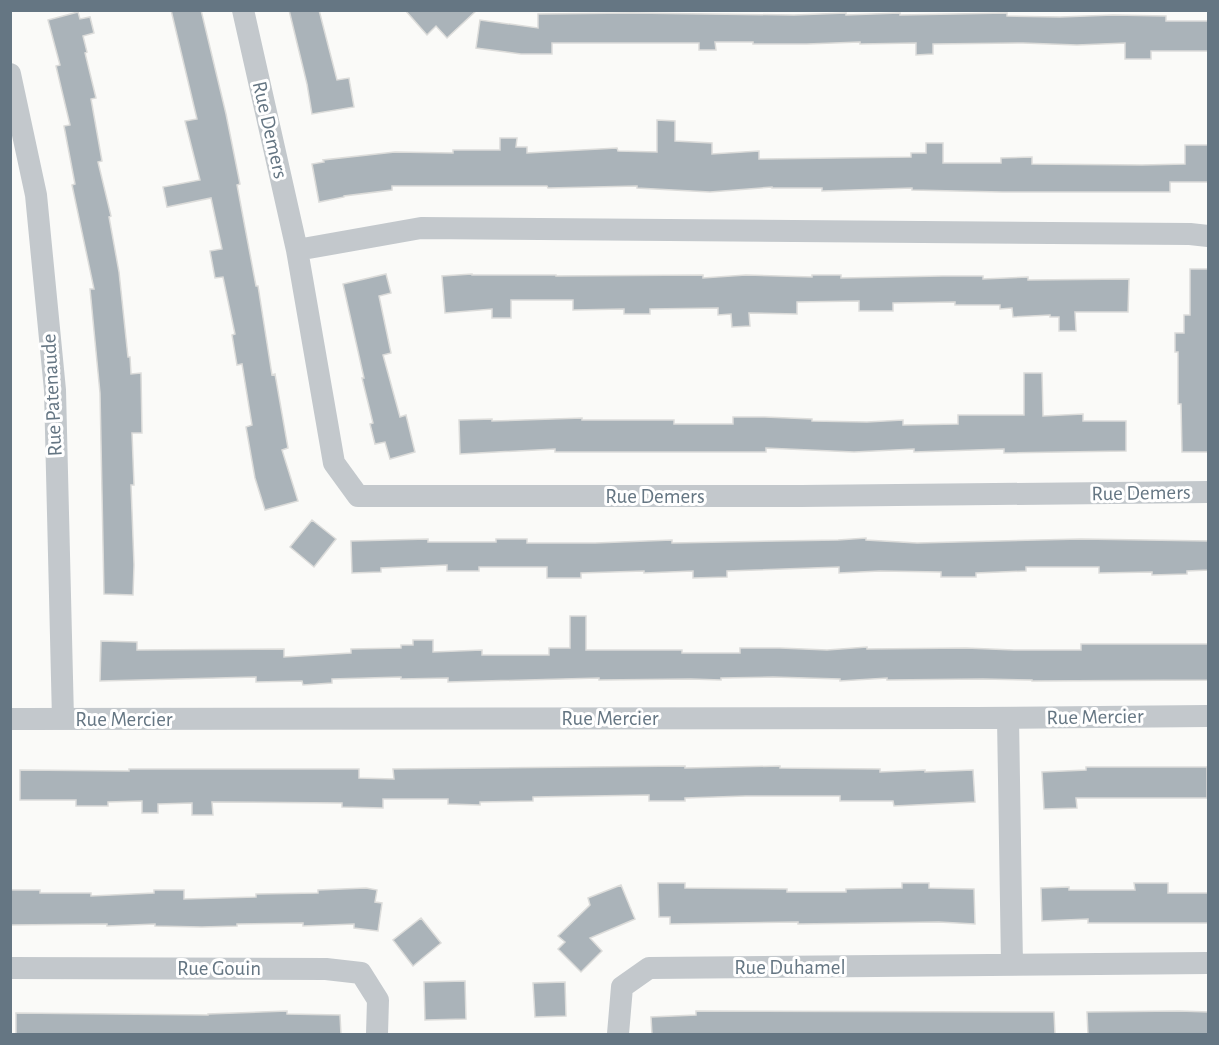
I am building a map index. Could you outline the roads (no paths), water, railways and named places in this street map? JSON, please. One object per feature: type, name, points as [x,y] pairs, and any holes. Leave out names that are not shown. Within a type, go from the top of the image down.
[{"type":"street","name":"Rue Demers","points":[[243,10],[297,250],[334,463],[358,496],[813,496],[1209,492]]},
{"type":"street","name":"Rue Patenaude","points":[[10,74],[36,195],[55,390],[63,719]]},
{"type":"street","points":[[297,250],[421,228],[1155,233],[1209,236]]},
{"type":"street","name":"Rue Mercier","points":[[10,719],[1209,716]]},
{"type":"street","points":[[1008,718],[1012,965]]},
{"type":"street","name":"Rue Duhamel","points":[[618,1035],[622,987],[649,968],[1209,963]]},
{"type":"street","name":"Rue Gouin","points":[[10,968],[326,969],[361,973],[378,1000],[377,1035]]}]
